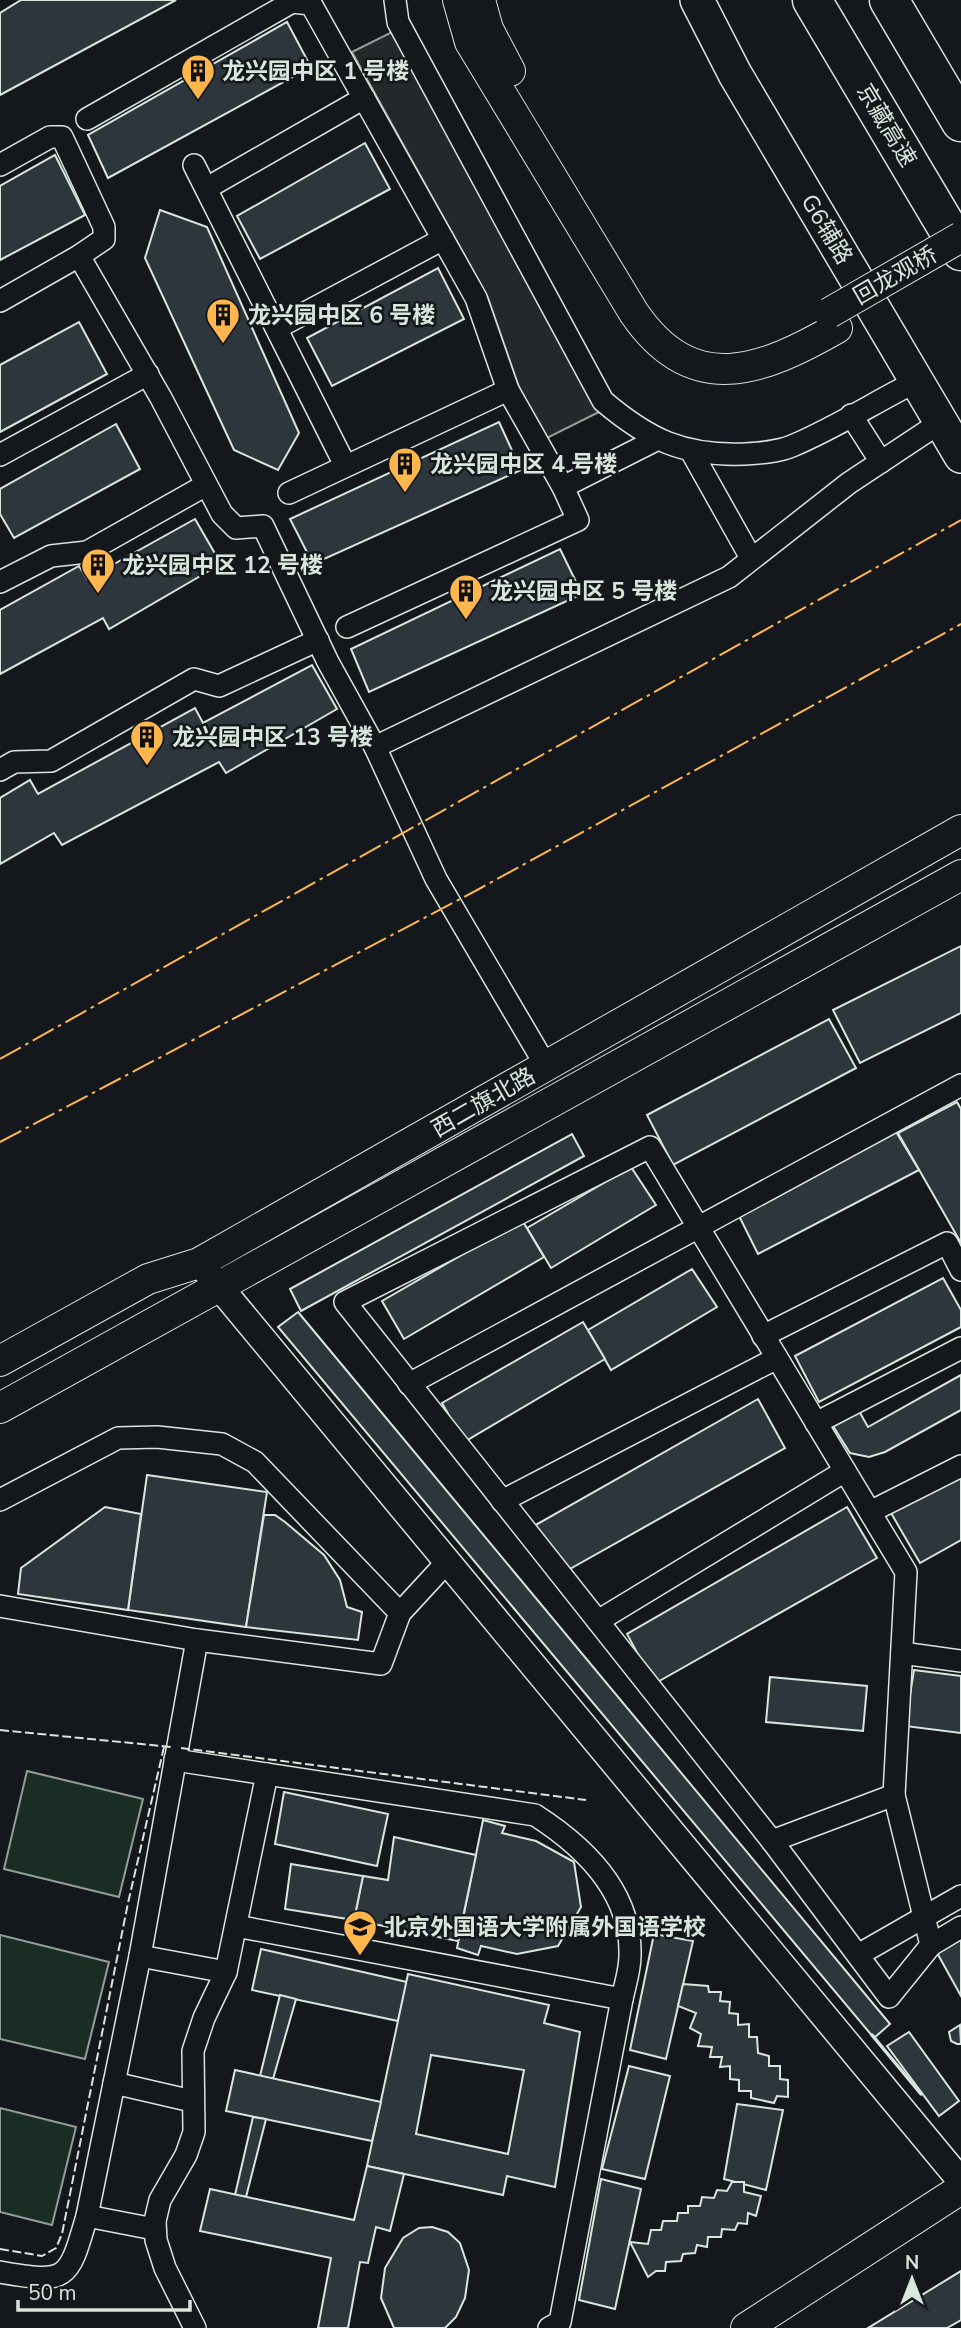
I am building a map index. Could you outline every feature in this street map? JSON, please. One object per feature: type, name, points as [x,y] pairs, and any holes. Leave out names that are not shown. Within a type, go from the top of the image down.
[{"type":"highway","name":"京藏高速","points":[[812,0],[961,252]]},
{"type":"highway","points":[[889,0],[961,122]]},
{"type":"highway","name":"京藏高速","points":[[859,78],[961,252]]},
{"type":"main road","points":[[458,0],[470,42],[634,313],[652,336],[691,363],[729,370],[749,368],[789,355],[833,321]]},
{"type":"main road","points":[[481,0],[494,43],[639,290],[668,327],[680,336],[712,349],[751,349],[833,321]]},
{"type":"main road","name":"G6辅路","points":[[697,0],[735,74],[961,456]]},
{"type":"main road","name":"回龙观桥","points":[[833,321],[961,237]]},
{"type":"main road","name":"回龙观桥","points":[[833,321],[961,252]]},
{"type":"main road","name":"西二旗北路","points":[[0,1361],[148,1279],[200,1263],[961,830]]},
{"type":"main road","name":"西二旗北路","points":[[0,1408],[961,875]]},
{"type":"main road","points":[[746,2328],[961,2189]]},
{"type":"street","points":[[395,0],[398,22],[603,401],[631,424],[656,440],[691,451],[722,455],[763,453],[790,447],[917,381]]},
{"type":"street","points":[[86,120],[292,2],[311,4],[476,298],[508,390],[563,487],[578,520],[347,627]]},
{"type":"street","points":[[207,188],[364,99]]},
{"type":"street","points":[[0,166],[50,137],[62,137],[104,227],[104,239],[0,301]]},
{"type":"street","points":[[194,165],[345,465]]},
{"type":"street","points":[[277,328],[443,239]]},
{"type":"street","points":[[79,256],[148,374],[222,514],[236,528],[263,526],[318,640],[375,747],[436,879],[545,1066]]},
{"type":"street","points":[[0,455],[148,374]]},
{"type":"street","points":[[289,493],[508,390]]},
{"type":"street","points":[[851,415],[881,462]]},
{"type":"street","points":[[375,747],[729,577],[881,462],[941,422]]},
{"type":"street","points":[[563,487],[656,440]]},
{"type":"street","points":[[691,451],[751,558]]},
{"type":"street","points":[[0,582],[51,556],[87,552],[206,485]]},
{"type":"street","points":[[0,770],[14,762],[51,761],[194,679],[219,686],[318,640]]},
{"type":"street","points":[[409,1384],[961,1085]]},
{"type":"street","points":[[931,1945],[894,1795],[906,1572],[650,1147],[345,1303],[772,1841],[889,1997],[931,1945],[961,1927]]},
{"type":"street","points":[[764,1336],[947,1243],[961,1270]]},
{"type":"street","points":[[200,1263],[961,2181]]},
{"type":"street","points":[[816,1423],[961,1348]]},
{"type":"street","points":[[502,1501],[777,1358]]},
{"type":"street","points":[[0,1500],[118,1438],[157,1437],[222,1444],[256,1462],[400,1613]]},
{"type":"street","points":[[870,1512],[961,1466]]},
{"type":"street","points":[[598,1621],[845,1471]]},
{"type":"street","points":[[0,1606],[197,1640],[381,1664],[400,1613],[447,1562]]},
{"type":"street","points":[[0,2272],[41,2279],[62,2274],[75,2258],[87,2216],[140,1956],[197,1640]]},
{"type":"street","points":[[902,1653],[961,1661]]},
{"type":"street","points":[[175,1760],[535,1815],[555,1828],[592,1860],[611,1884],[622,1909],[630,1957],[560,2322],[550,2328]]},
{"type":"street","points":[[195,2328],[172,2285],[154,2229],[160,2200],[191,2141],[194,2121],[192,2060],[195,2042],[226,1972],[267,1774]]},
{"type":"street","points":[[772,1841],[894,1795]]},
{"type":"street","points":[[858,1955],[961,1896]]},
{"type":"street","points":[[236,1926],[622,1999]]},
{"type":"street","points":[[140,1956],[226,1972]]},
{"type":"street","points":[[114,2083],[192,2101]]},
{"type":"street","points":[[87,2216],[154,2229]]},
{"type":"green space","points":[[27,1771],[143,1799],[119,1897],[4,1869]]},
{"type":"green space","points":[[0,1935],[109,1962],[85,2059],[0,2039]]},
{"type":"green space","points":[[0,2108],[76,2127],[52,2225],[0,2212]]},
{"type":"shaded area","points":[[392,32],[599,412],[545,439],[519,387],[488,298],[352,52]]},
{"type":"building","points":[[21,0],[176,0],[0,95],[0,13]]},
{"type":"building","name":"龙兴园中区 1 号楼","points":[[287,22],[311,67],[108,178],[88,135]]},
{"type":"building","points":[[365,143],[390,189],[260,259],[237,216]]},
{"type":"building","points":[[55,155],[85,215],[0,260],[0,186]]},
{"type":"building","name":"龙兴园中区 6 号楼","points":[[160,210],[207,227],[299,433],[278,470],[234,450],[145,258]]},
{"type":"building","points":[[438,268],[464,319],[332,386],[307,338]]},
{"type":"building","points":[[79,322],[107,374],[0,432],[0,365]]},
{"type":"building","name":"龙兴园中区 4 号楼","points":[[499,422],[521,470],[313,564],[290,519]]},
{"type":"building","points":[[116,424],[140,469],[14,538],[0,514],[0,489]]},
{"type":"building","name":"龙兴园中区 12 号楼","points":[[195,519],[221,564],[109,629],[103,618],[0,674],[0,610],[79,566],[87,579]]},
{"type":"building","name":"龙兴园中区 5 号楼","points":[[560,549],[582,594],[369,692],[351,649]]},
{"type":"building","name":"龙兴园中区 13 号楼","points":[[312,665],[337,709],[226,773],[219,762],[62,845],[54,833],[0,864],[0,798],[30,780],[38,794],[195,708],[203,723]]},
{"type":"building","points":[[961,946],[961,1013],[860,1063],[833,1010]]},
{"type":"building","points":[[829,1019],[856,1068],[673,1165],[647,1115]]},
{"type":"building","points":[[957,1102],[961,1109],[961,1243],[898,1133]]},
{"type":"building","points":[[895,1130],[919,1170],[758,1254],[737,1212]]},
{"type":"building","points":[[572,1134],[584,1156],[301,1311],[290,1289]]},
{"type":"building","points":[[631,1167],[656,1205],[551,1268],[527,1228]]},
{"type":"building","points":[[522,1220],[544,1257],[404,1339],[382,1301]]},
{"type":"building","points":[[692,1269],[717,1307],[611,1370],[588,1330]]},
{"type":"building","points":[[943,1278],[961,1310],[961,1327],[819,1402],[795,1356]]},
{"type":"building","points":[[298,1312],[890,2024],[874,2038],[278,1327]]},
{"type":"building","points":[[583,1322],[605,1359],[464,1442],[442,1403]]},
{"type":"building","points":[[961,1375],[961,1410],[885,1452],[869,1457],[850,1453],[833,1426],[859,1411],[868,1427]]},
{"type":"building","points":[[758,1399],[785,1448],[561,1574],[534,1526]]},
{"type":"building","points":[[961,1474],[961,1540],[920,1563],[891,1513]]},
{"type":"building","points":[[147,1475],[267,1492],[246,1627],[128,1610]]},
{"type":"building","points":[[105,1507],[141,1514],[128,1610],[18,1594],[21,1568]]},
{"type":"building","points":[[847,1507],[877,1558],[654,1684],[627,1634]]},
{"type":"building","points":[[264,1515],[275,1515],[324,1555],[340,1580],[347,1607],[362,1612],[358,1640],[246,1627]]},
{"type":"building","points":[[914,1670],[961,1676],[961,1733],[905,1726]]},
{"type":"building","points":[[770,1677],[867,1686],[863,1731],[766,1722]]},
{"type":"building","points":[[284,1792],[388,1814],[377,1866],[275,1844]]},
{"type":"building","points":[[483,1820],[505,1826],[502,1833],[536,1841],[574,1862],[581,1907],[558,1946],[517,1954],[481,1946],[478,1955],[457,1948]]},
{"type":"building","points":[[394,1837],[476,1855],[458,1941],[354,1920],[363,1876],[388,1880]]},
{"type":"building","points":[[291,1864],[363,1876],[354,1920],[285,1909]]},
{"type":"building","points":[[654,1934],[693,1941],[666,2059],[630,2050]]},
{"type":"building","points":[[961,1936],[961,1996],[936,1951]]},
{"type":"building","points":[[261,1949],[407,1982],[398,2021],[252,1990]]},
{"type":"building","points":[[408,1974],[549,2005],[544,2023],[580,2032],[555,2187],[507,2176],[503,2195],[367,2166]],"holes":[[[431,2055],[524,2070],[508,2154],[416,2134]]]},
{"type":"building","points":[[683,1984],[708,1986],[709,1992],[721,1992],[720,2001],[730,2002],[729,2013],[738,2014],[738,2025],[749,2024],[749,2037],[757,2037],[758,2053],[769,2056],[769,2066],[780,2066],[780,2079],[788,2080],[788,2097],[777,2096],[774,2103],[751,2098],[751,2091],[739,2091],[739,2080],[730,2079],[730,2066],[720,2067],[722,2057],[710,2057],[712,2047],[698,2046],[701,2034],[690,2028],[696,2013],[678,2006]]},
{"type":"building","points":[[280,1995],[296,1999],[273,2079],[260,2076]]},
{"type":"building","points":[[960,2025],[961,2044],[957,2044],[951,2041],[949,2032]]},
{"type":"building","points":[[909,2032],[959,2101],[939,2116],[887,2046]]},
{"type":"building","points":[[629,2066],[670,2076],[645,2179],[602,2169]]},
{"type":"building","points":[[235,2070],[381,2102],[372,2141],[226,2111]]},
{"type":"building","points":[[737,2104],[783,2110],[766,2190],[724,2179]]},
{"type":"building","points":[[253,2117],[266,2119],[246,2197],[235,2195]]},
{"type":"building","points":[[367,2166],[404,2174],[390,2231],[376,2227],[368,2263],[360,2262],[348,2328],[318,2328],[331,2258],[200,2231],[210,2189],[354,2220]]},
{"type":"building","points":[[601,2179],[641,2189],[615,2309],[579,2300]]},
{"type":"building","points":[[732,2182],[744,2182],[744,2192],[761,2196],[756,2216],[748,2213],[747,2224],[738,2223],[735,2230],[722,2229],[721,2237],[708,2237],[707,2247],[697,2245],[695,2253],[683,2254],[681,2261],[666,2262],[665,2271],[656,2271],[648,2277],[630,2242],[648,2244],[651,2230],[661,2230],[663,2221],[677,2221],[678,2213],[688,2213],[688,2206],[700,2206],[702,2197],[714,2198],[717,2190],[727,2191]]},
{"type":"building","points":[[432,2227],[448,2232],[460,2243],[469,2270],[465,2298],[456,2317],[445,2328],[394,2328],[381,2298],[385,2268],[403,2238],[419,2228]]},
{"type":"building","points":[[961,2271],[961,2320],[947,2328],[868,2328]]},
{"type":"fence","points":[[0,1730],[171,1747]]},
{"type":"fence","points":[[0,2249],[42,2256],[56,2248],[62,2234],[128,1903],[164,1747]]},
{"type":"fence","points":[[181,1748],[586,1800]]},
{"type":"wall","points":[[872,2035],[921,2094]]},
{"type":"power","points":[[0,1059],[961,520]]},
{"type":"power","points":[[0,1142],[479,889],[961,624]]},
{"type":"place","name":"龙兴园中区 1 号楼","points":[[198,101]]},
{"type":"place","name":"龙兴园中区 6 号楼","points":[[223,345]]},
{"type":"place","name":"龙兴园中区 4 号楼","points":[[405,494]]},
{"type":"place","name":"龙兴园中区 12 号楼","points":[[98,595]]},
{"type":"place","name":"龙兴园中区 5 号楼","points":[[466,621]]},
{"type":"place","name":"龙兴园中区 13 号楼","points":[[147,767]]},
{"type":"place","name":"北京外国语大学附属外国语学校","points":[[360,1957]]}]
